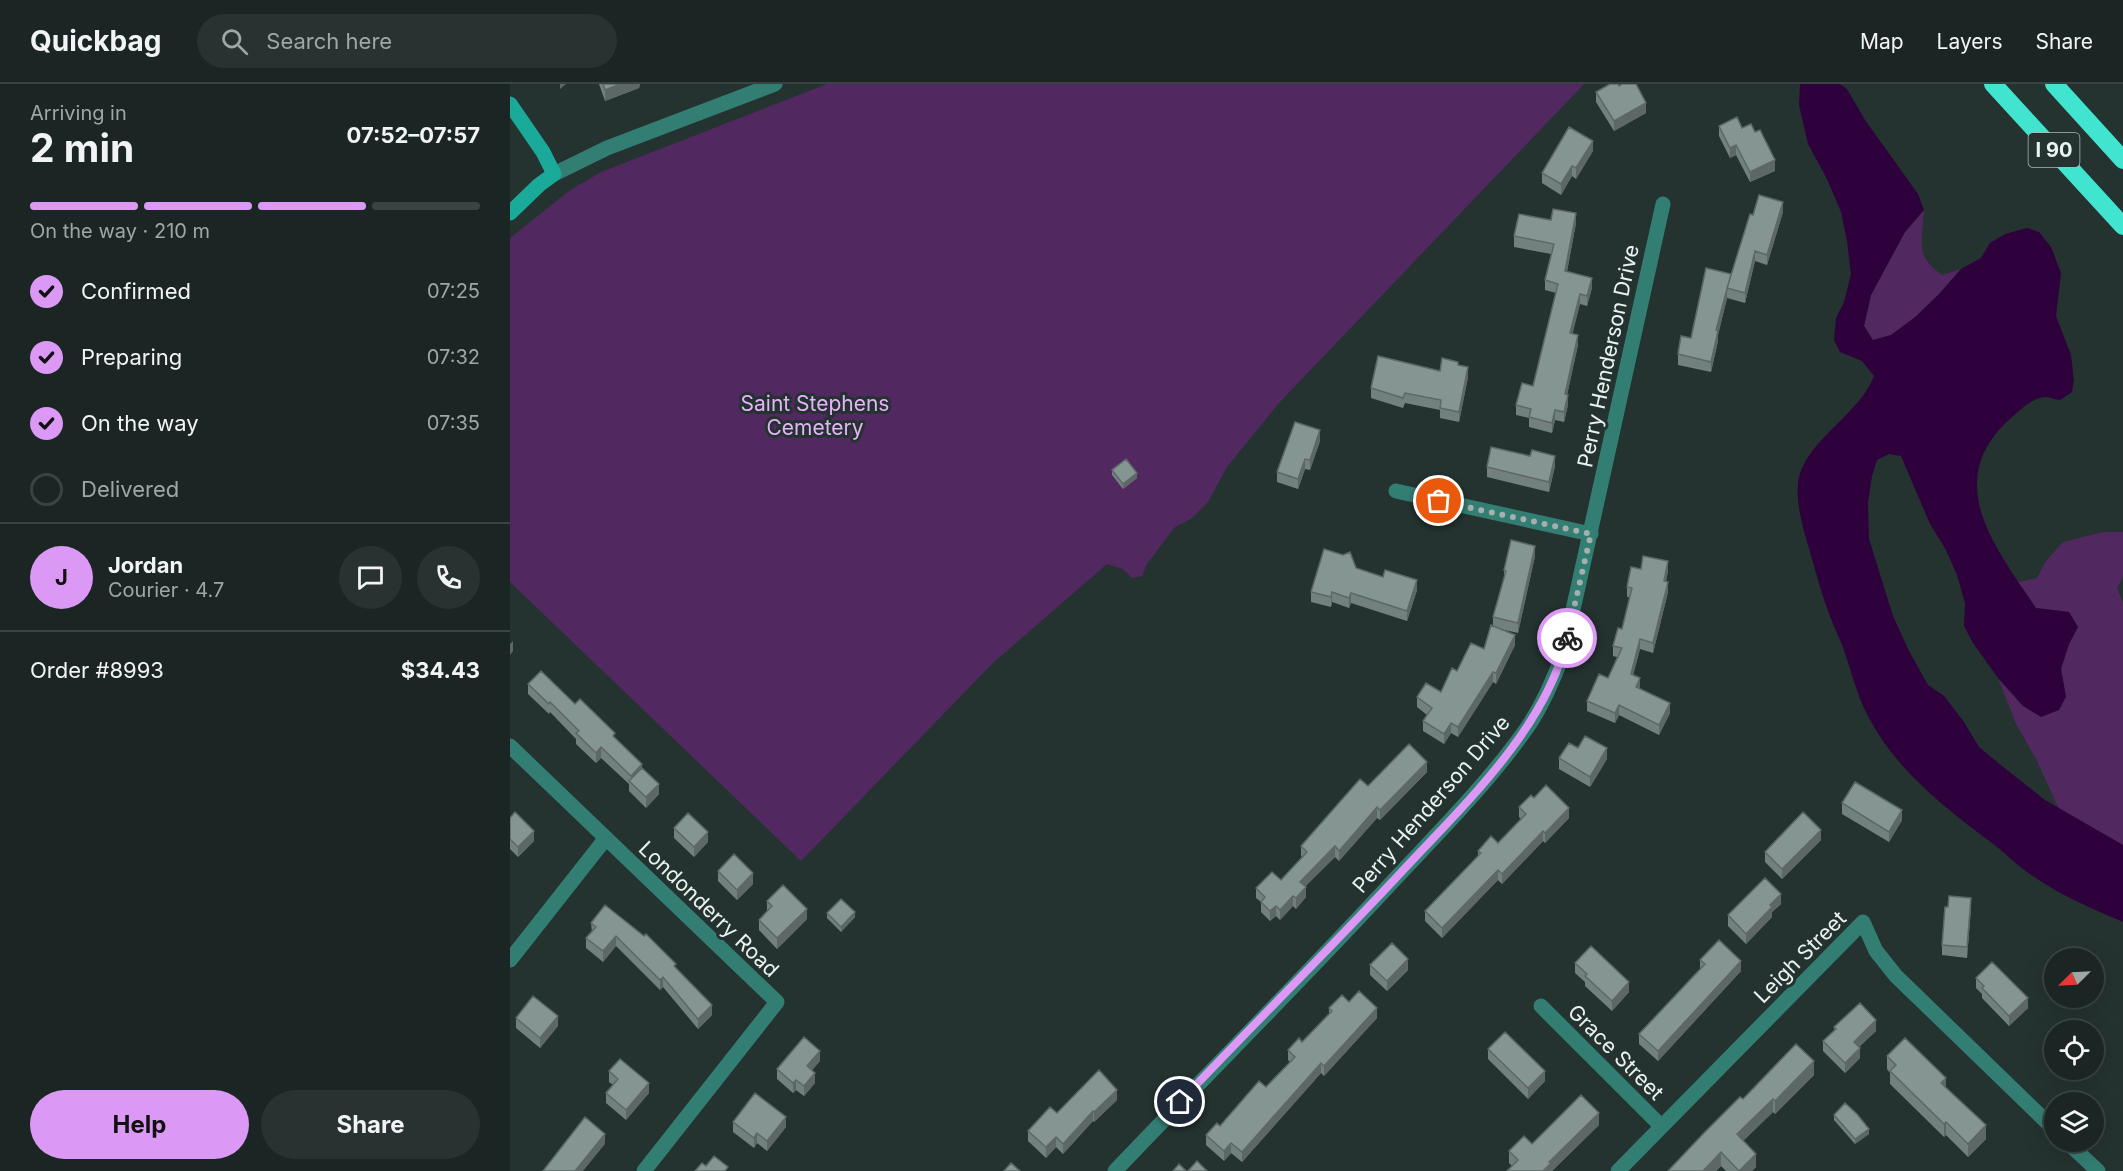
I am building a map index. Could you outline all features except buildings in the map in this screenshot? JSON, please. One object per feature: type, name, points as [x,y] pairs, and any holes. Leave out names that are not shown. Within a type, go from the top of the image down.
[{"type":"highway","name":"I 90","points":[[1993,84],[2123,226]]},
{"type":"highway","name":"I 90","points":[[2054,84],[2123,160]]},
{"type":"street","points":[[510,213],[554,174],[607,148],[775,84]]},
{"type":"street","points":[[510,104],[543,152],[554,174]]},
{"type":"street","name":"Perry Henderson Drive","points":[[1115,1171],[1440,831],[1525,731],[1548,691],[1563,656],[1663,204]]},
{"type":"street","points":[[1396,491],[1591,534]]},
{"type":"street","name":"Londonderry Road","points":[[510,746],[777,1002],[644,1171]]},
{"type":"street","points":[[510,960],[606,838]]},
{"type":"street","name":"Leigh Street","points":[[1618,1171],[1863,922],[1876,951],[1896,976],[2044,1119]]},
{"type":"street","name":"Grace Street","points":[[1541,1006],[1661,1126]]},
{"type":"street","points":[[2078,1152],[2098,1171]]},
{"type":"green space","name":"Saint Stephens Cemetery","points":[[827,84],[1584,84],[1278,404],[1227,467],[1208,502],[1191,519],[1175,527],[1147,564],[1142,576],[1132,578],[1123,569],[1107,564],[993,663],[801,861],[510,582],[510,238],[569,191],[601,172]]},
{"type":"green space","points":[[1924,210],[1922,246],[1927,261],[1942,275],[1961,269],[1911,322],[1891,335],[1873,340],[1864,326],[1871,295],[1905,232]]},
{"type":"green space","points":[[2103,532],[2123,532],[2123,577],[2117,588],[2123,603],[2123,845],[2059,809],[2036,759],[2016,724],[1998,678],[2023,706],[2066,697],[2061,669],[2069,644],[2078,627],[2069,612],[2036,608],[2018,582],[2037,578],[2046,561],[2063,542]]},
{"type":"shaded area","points":[[1800,84],[1840,84],[1847,89],[1865,120],[1918,194],[1924,210],[1905,232],[1871,295],[1864,326],[1873,340],[1891,335],[1915,317],[1961,269],[1981,258],[1990,243],[2005,234],[2027,228],[2039,232],[2051,247],[2061,273],[2056,316],[2071,355],[2074,380],[2072,392],[2060,400],[2046,397],[2036,399],[2011,418],[1990,442],[1979,466],[1977,490],[1982,514],[1992,538],[2036,608],[2069,612],[2078,627],[2069,644],[2061,669],[2066,697],[2059,710],[2041,717],[2023,706],[1998,678],[1973,643],[1964,626],[1965,603],[1957,575],[1946,550],[1930,524],[1901,456],[1889,454],[1877,460],[1868,503],[1869,539],[1893,616],[1909,651],[1928,685],[1944,696],[1979,747],[2045,800],[2123,845],[2123,922],[2046,885],[1940,802],[1893,755],[1869,718],[1860,697],[1816,573],[1801,519],[1798,485],[1809,456],[1856,404],[1874,376],[1862,361],[1840,352],[1834,340],[1836,318],[1844,302],[1851,274],[1847,241],[1841,212],[1827,179],[1808,144],[1799,105]]},
{"type":"way so far","points":[[1439,501],[1591,534],[1567,638]]},
{"type":"route","points":[[1180,1102],[1362,915],[1497,766],[1525,731],[1548,691],[1563,656],[1567,638]]}]
